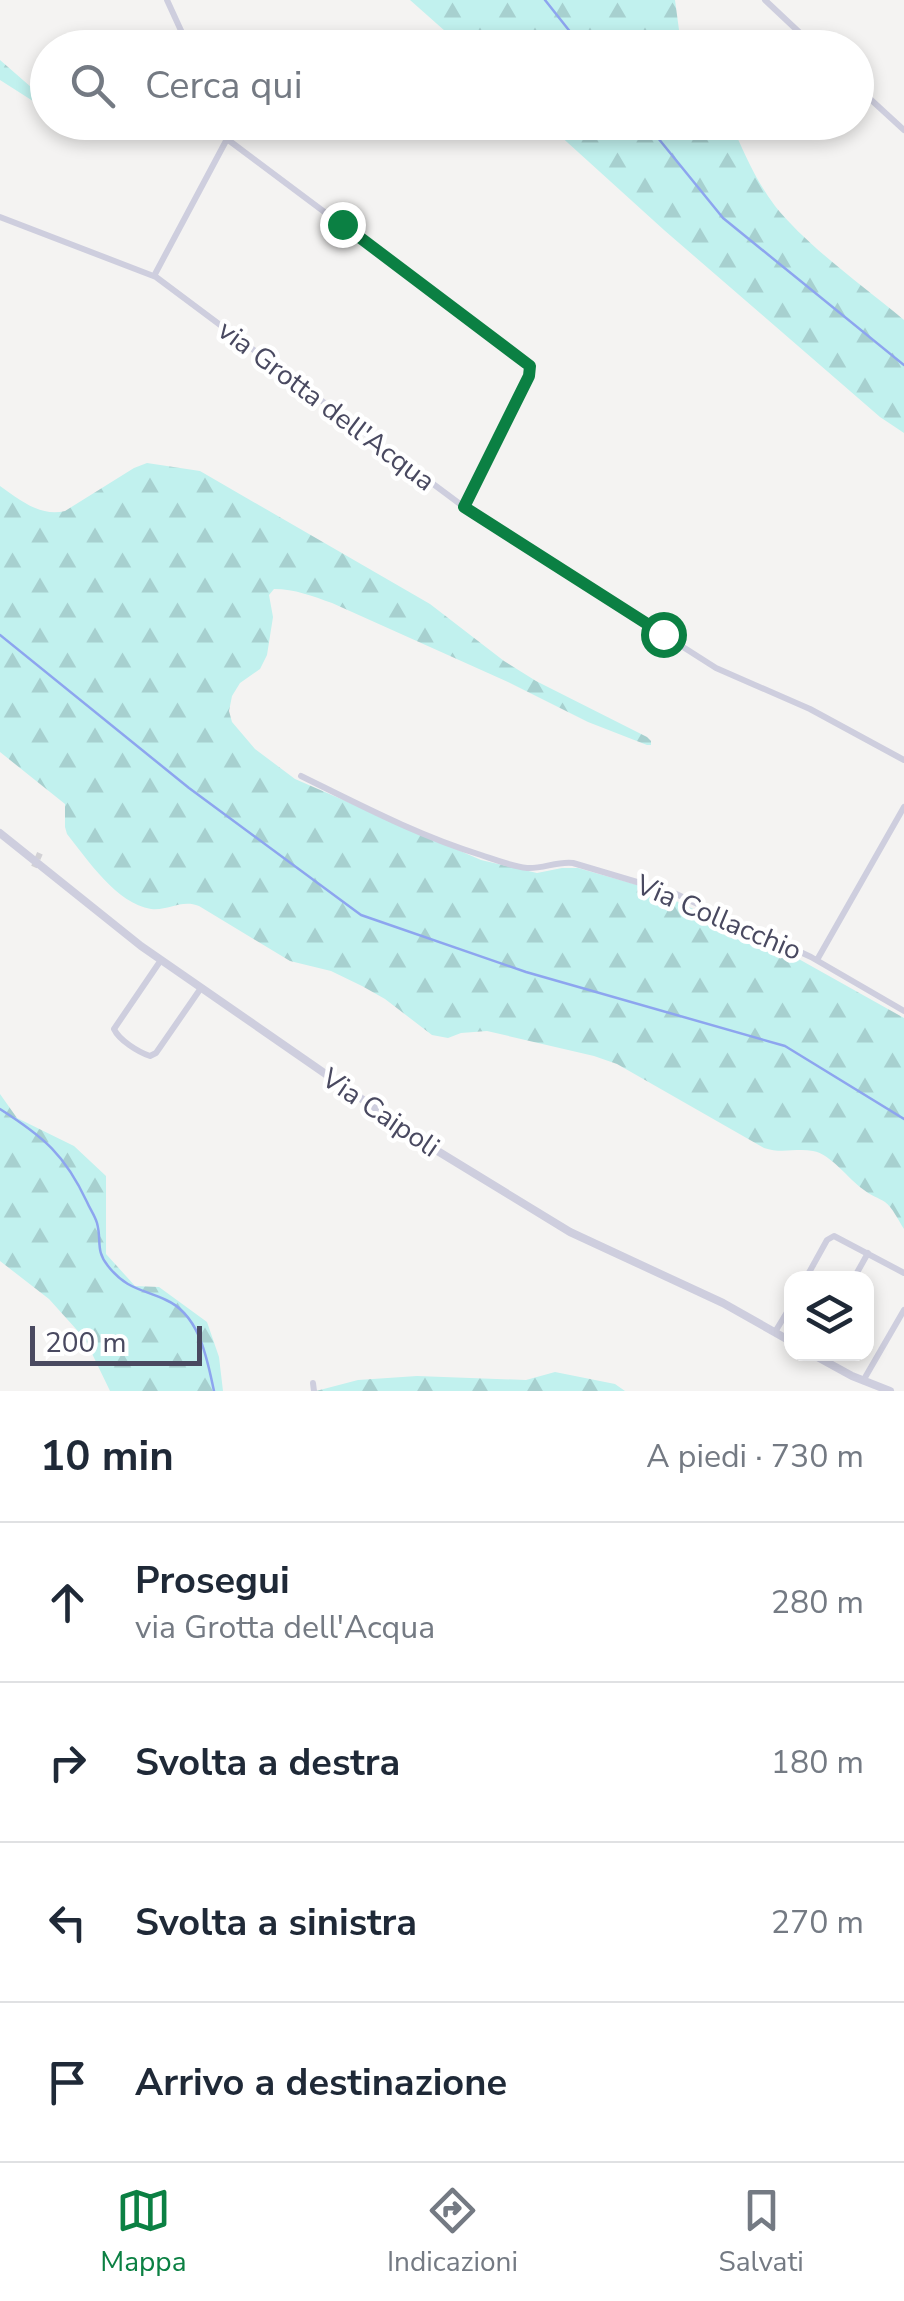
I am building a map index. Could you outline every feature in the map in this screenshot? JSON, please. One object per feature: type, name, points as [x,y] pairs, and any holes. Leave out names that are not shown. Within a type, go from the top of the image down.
[{"type":"street","points":[[167,0],[180,30]]},
{"type":"street","points":[[765,0],[797,30]]},
{"type":"street","points":[[874,102],[904,130]]},
{"type":"street","points":[[154,276],[226,140]]},
{"type":"street","points":[[228,140],[529,364],[529,376],[464,507]]},
{"type":"street","name":"via Grotta dell'Acqua","points":[[0,217],[154,276],[464,507],[715,667],[810,708],[904,760]]},
{"type":"street","name":"Via Collacchio","points":[[301,776],[454,847],[522,867],[570,862],[662,888],[817,960],[904,1011]]},
{"type":"street","points":[[817,960],[904,807]]},
{"type":"street","name":"Via Caipoli","points":[[0,833],[161,960],[418,1138],[563,1228],[722,1302],[784,1337]]},
{"type":"street","points":[[161,960],[114,1030],[146,1056],[152,1056],[201,988]]},
{"type":"street","points":[[810,1271],[827,1240],[834,1236],[904,1273]]},
{"type":"street","points":[[858,1271],[868,1253]]},
{"type":"street","points":[[863,1381],[904,1310]]},
{"type":"street","points":[[775,1332],[784,1317]]},
{"type":"street","points":[[825,1361],[890,1391]]},
{"type":"green space","points":[[410,0],[675,0],[679,30],[444,30]]},
{"type":"green space","points":[[0,60],[30,86],[30,99],[0,80]]},
{"type":"green space","points":[[565,140],[738,140],[762,186],[788,221],[904,320],[904,433],[880,417]]},
{"type":"green space","points":[[147,463],[200,471],[430,604],[536,681],[651,741],[647,745],[588,722],[332,603],[282,589],[274,589],[269,595],[273,617],[267,655],[260,669],[240,683],[229,711],[232,722],[255,749],[295,779],[481,860],[537,873],[578,868],[648,888],[788,953],[904,1018],[904,1229],[888,1205],[820,1153],[764,1148],[617,1064],[487,1031],[448,1038],[432,1035],[362,986],[331,971],[290,961],[199,906],[151,909],[126,899],[104,879],[67,834],[65,804],[0,752],[0,486],[39,509],[65,511]]},
{"type":"green space","points":[[0,1094],[17,1118],[74,1146],[106,1176],[106,1254],[135,1286],[159,1287],[207,1322],[219,1357],[223,1391],[110,1391],[85,1339],[49,1299],[0,1261]]},
{"type":"green space","points":[[555,1372],[615,1384],[625,1391],[316,1391],[358,1380],[417,1376],[526,1380]]},
{"type":"waterway","points":[[545,0],[569,30]]},
{"type":"waterway","points":[[660,140],[723,218],[904,365]]},
{"type":"waterway","points":[[0,635],[189,788],[361,915],[526,972],[785,1046],[904,1119]]},
{"type":"waterway","points":[[0,1109],[41,1138],[61,1159],[96,1220],[102,1255],[115,1274],[135,1288],[166,1300],[187,1316],[200,1339],[214,1391]]},
{"type":"tunnel","points":[[34,867],[40,853]]},
{"type":"route","points":[[342,224],[530,366],[529,376],[464,507],[663,634]]}]
